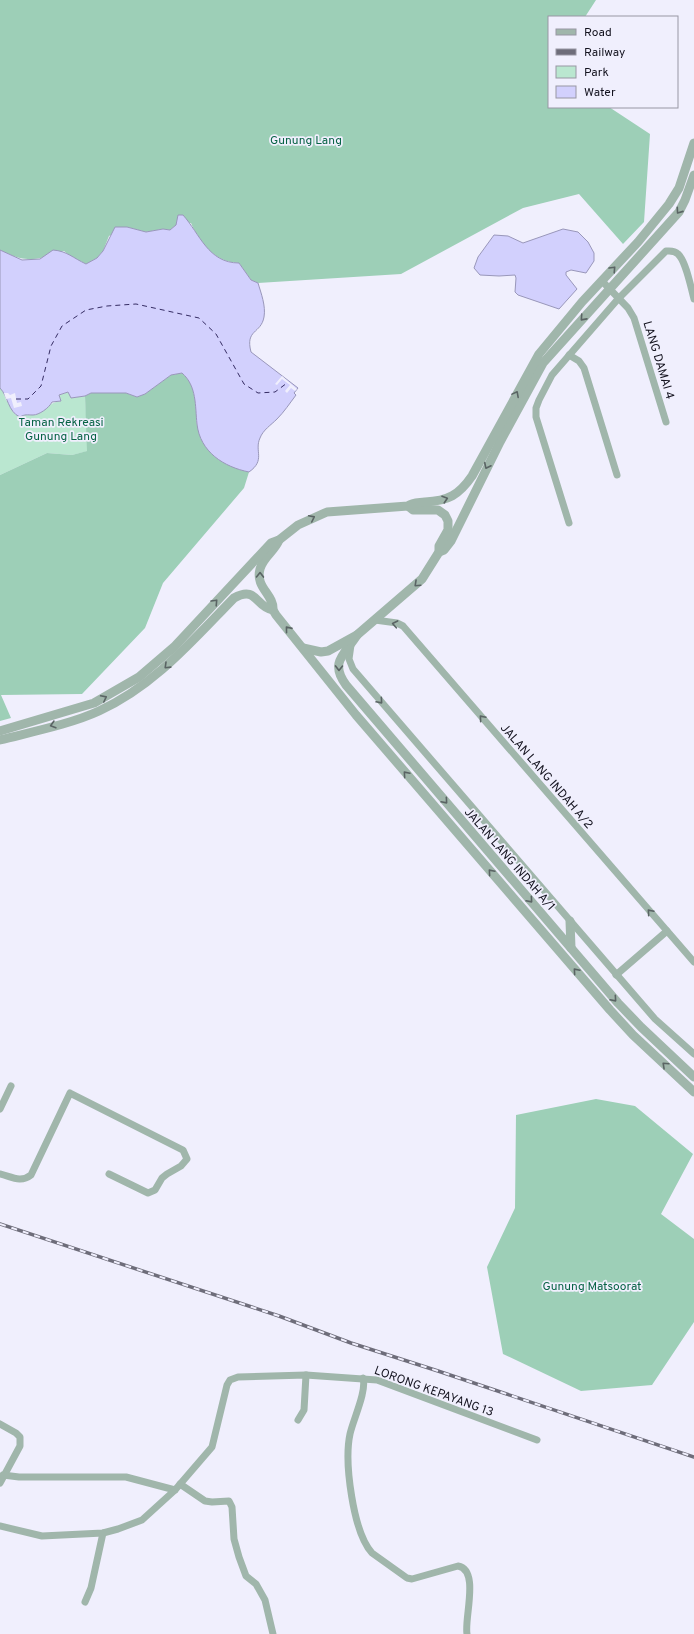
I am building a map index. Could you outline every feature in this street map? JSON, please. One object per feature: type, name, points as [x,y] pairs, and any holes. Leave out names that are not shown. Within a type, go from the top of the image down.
[{"type":"street","points":[[0,731],[88,705],[107,697],[139,677],[174,647],[271,543],[279,540],[298,525],[327,512],[408,506],[412,503],[440,501],[455,495],[462,489],[476,469],[534,361],[582,302],[638,242],[669,204],[679,188],[694,143]]},
{"type":"street","points":[[438,552],[444,550],[450,541],[500,442],[543,363],[679,212],[694,175]]},
{"type":"street","points":[[569,523],[536,417],[536,408],[548,380],[618,299],[666,251],[672,250],[678,254],[683,262],[694,300]]},
{"type":"street","name":"LANG DAMAI 4","points":[[602,281],[628,308],[634,318],[666,422]]},
{"type":"street","points":[[569,355],[579,361],[584,368],[617,475]]},
{"type":"street","points":[[303,648],[321,652],[328,651],[357,635],[422,579],[438,552],[439,546],[449,527],[447,518],[438,510],[413,510],[408,506]]},
{"type":"street","points":[[279,540],[277,546],[262,562],[259,576],[262,588],[271,600],[273,610],[356,715],[610,1010],[633,1035],[694,1092]]},
{"type":"street","points":[[0,740],[97,712],[131,693],[149,682],[164,669],[234,598],[242,594],[256,597],[266,608],[273,610]]},
{"type":"street","name":"JALAN LANG INDAH A/2","points":[[375,620],[397,623],[404,626],[694,962]]},
{"type":"street","name":"JALAN LANG INDAH A/1","points":[[357,635],[340,658],[338,669],[340,678],[640,1027],[694,1076]]},
{"type":"street","name":"JALAN LANG INDAH A/1","points":[[351,645],[349,659],[353,669],[655,1019],[694,1054]]},
{"type":"street","points":[[570,921],[571,948]]},
{"type":"street","points":[[616,974],[667,931]]},
{"type":"street","points":[[0,1109],[11,1086]]},
{"type":"street","points":[[0,1174],[20,1180],[25,1180],[31,1175],[70,1093],[183,1150],[187,1159],[180,1166],[162,1178],[160,1185],[155,1190],[148,1193],[109,1174]]},
{"type":"street","points":[[298,1420],[304,1410],[306,1375]]},
{"type":"street","name":"LORONG KEPAYANG 13","points":[[0,1526],[42,1536],[103,1533],[142,1520],[175,1490],[212,1446],[227,1385],[230,1380],[238,1377],[306,1375],[377,1380],[537,1440]]},
{"type":"street","points":[[363,1378],[365,1387],[350,1435],[348,1461],[352,1494],[360,1529],[368,1549],[407,1578],[412,1579],[458,1566],[466,1570],[469,1576],[470,1590],[467,1634]]},
{"type":"street","points":[[0,1424],[20,1437],[20,1446],[0,1482]]},
{"type":"street","points":[[3,1475],[19,1477],[126,1477],[175,1490]]},
{"type":"street","points":[[180,1484],[205,1501],[229,1501],[232,1507],[234,1540],[239,1556],[246,1576],[256,1584],[265,1600],[273,1634]]},
{"type":"street","points":[[85,1602],[91,1588],[103,1533]]},
{"type":"green space","name":"Gunung Lang","points":[[0,0],[596,0],[586,16],[548,16],[548,108],[611,108],[650,134],[644,222],[623,244],[579,194],[523,208],[401,274],[258,283],[251,280],[239,263],[223,260],[209,250],[199,238],[191,223],[176,225],[170,230],[163,229],[146,232],[127,227],[109,236],[103,251],[97,258],[86,264],[71,257],[64,251],[46,257],[25,259],[0,250]]},
{"type":"green space","points":[[182,373],[191,384],[195,397],[197,426],[245,471],[249,472],[244,488],[163,583],[145,628],[82,694],[1,695],[11,718],[0,721],[0,475],[47,453],[72,455],[87,451],[85,396],[91,393],[126,393],[137,397],[145,394],[171,375]]},
{"type":"green space","name":"Taman Rekreasi Gunung Lang","points":[[0,388],[3,391],[6,400],[21,417],[25,414],[38,414],[53,403],[61,401],[59,395],[69,392],[71,398],[85,396],[88,451],[72,455],[47,453],[0,475]]},
{"type":"green space","name":"Gunung Matsoorat","points":[[596,1099],[635,1106],[693,1154],[661,1214],[694,1239],[694,1322],[652,1385],[581,1391],[503,1354],[487,1267],[515,1208],[516,1115]]},
{"type":"water","points":[[178,215],[183,215],[212,253],[228,262],[239,263],[251,280],[258,283],[263,300],[264,317],[260,326],[250,339],[251,352],[298,388],[294,393],[296,395],[285,410],[261,435],[258,447],[259,455],[257,463],[249,472],[240,470],[222,462],[208,450],[203,443],[197,424],[193,390],[187,378],[182,373],[171,375],[145,394],[137,397],[126,393],[91,393],[85,396],[71,398],[68,392],[59,395],[61,401],[52,402],[49,407],[41,412],[35,415],[25,415],[20,417],[13,411],[0,388],[0,250],[22,260],[40,259],[53,250],[66,253],[86,264],[97,258],[103,251],[115,227],[127,227],[146,232],[163,229],[170,230],[176,225]]},
{"type":"water","points":[[563,229],[578,232],[588,242],[594,253],[594,261],[586,273],[571,270],[566,272],[566,275],[577,289],[559,309],[518,295],[515,292],[515,275],[480,275],[474,268],[478,257],[494,235],[508,236],[523,243]]},
{"type":"pier","points":[[282,376],[297,389],[295,391],[291,388],[287,393],[285,391],[290,385],[282,379],[277,385],[275,384]]},
{"type":"pier","points":[[4,393],[8,393],[10,395],[15,393],[17,403],[21,402],[22,406],[14,408],[11,398],[6,399]]},
{"type":"ferry route","points":[[16,399],[28,399],[41,386],[51,346],[62,326],[86,310],[107,306],[136,304],[199,318],[216,334],[244,384],[258,393],[275,392],[287,383]]},
{"type":"railway","points":[[0,1224],[279,1316],[351,1343],[694,1457]]}]
